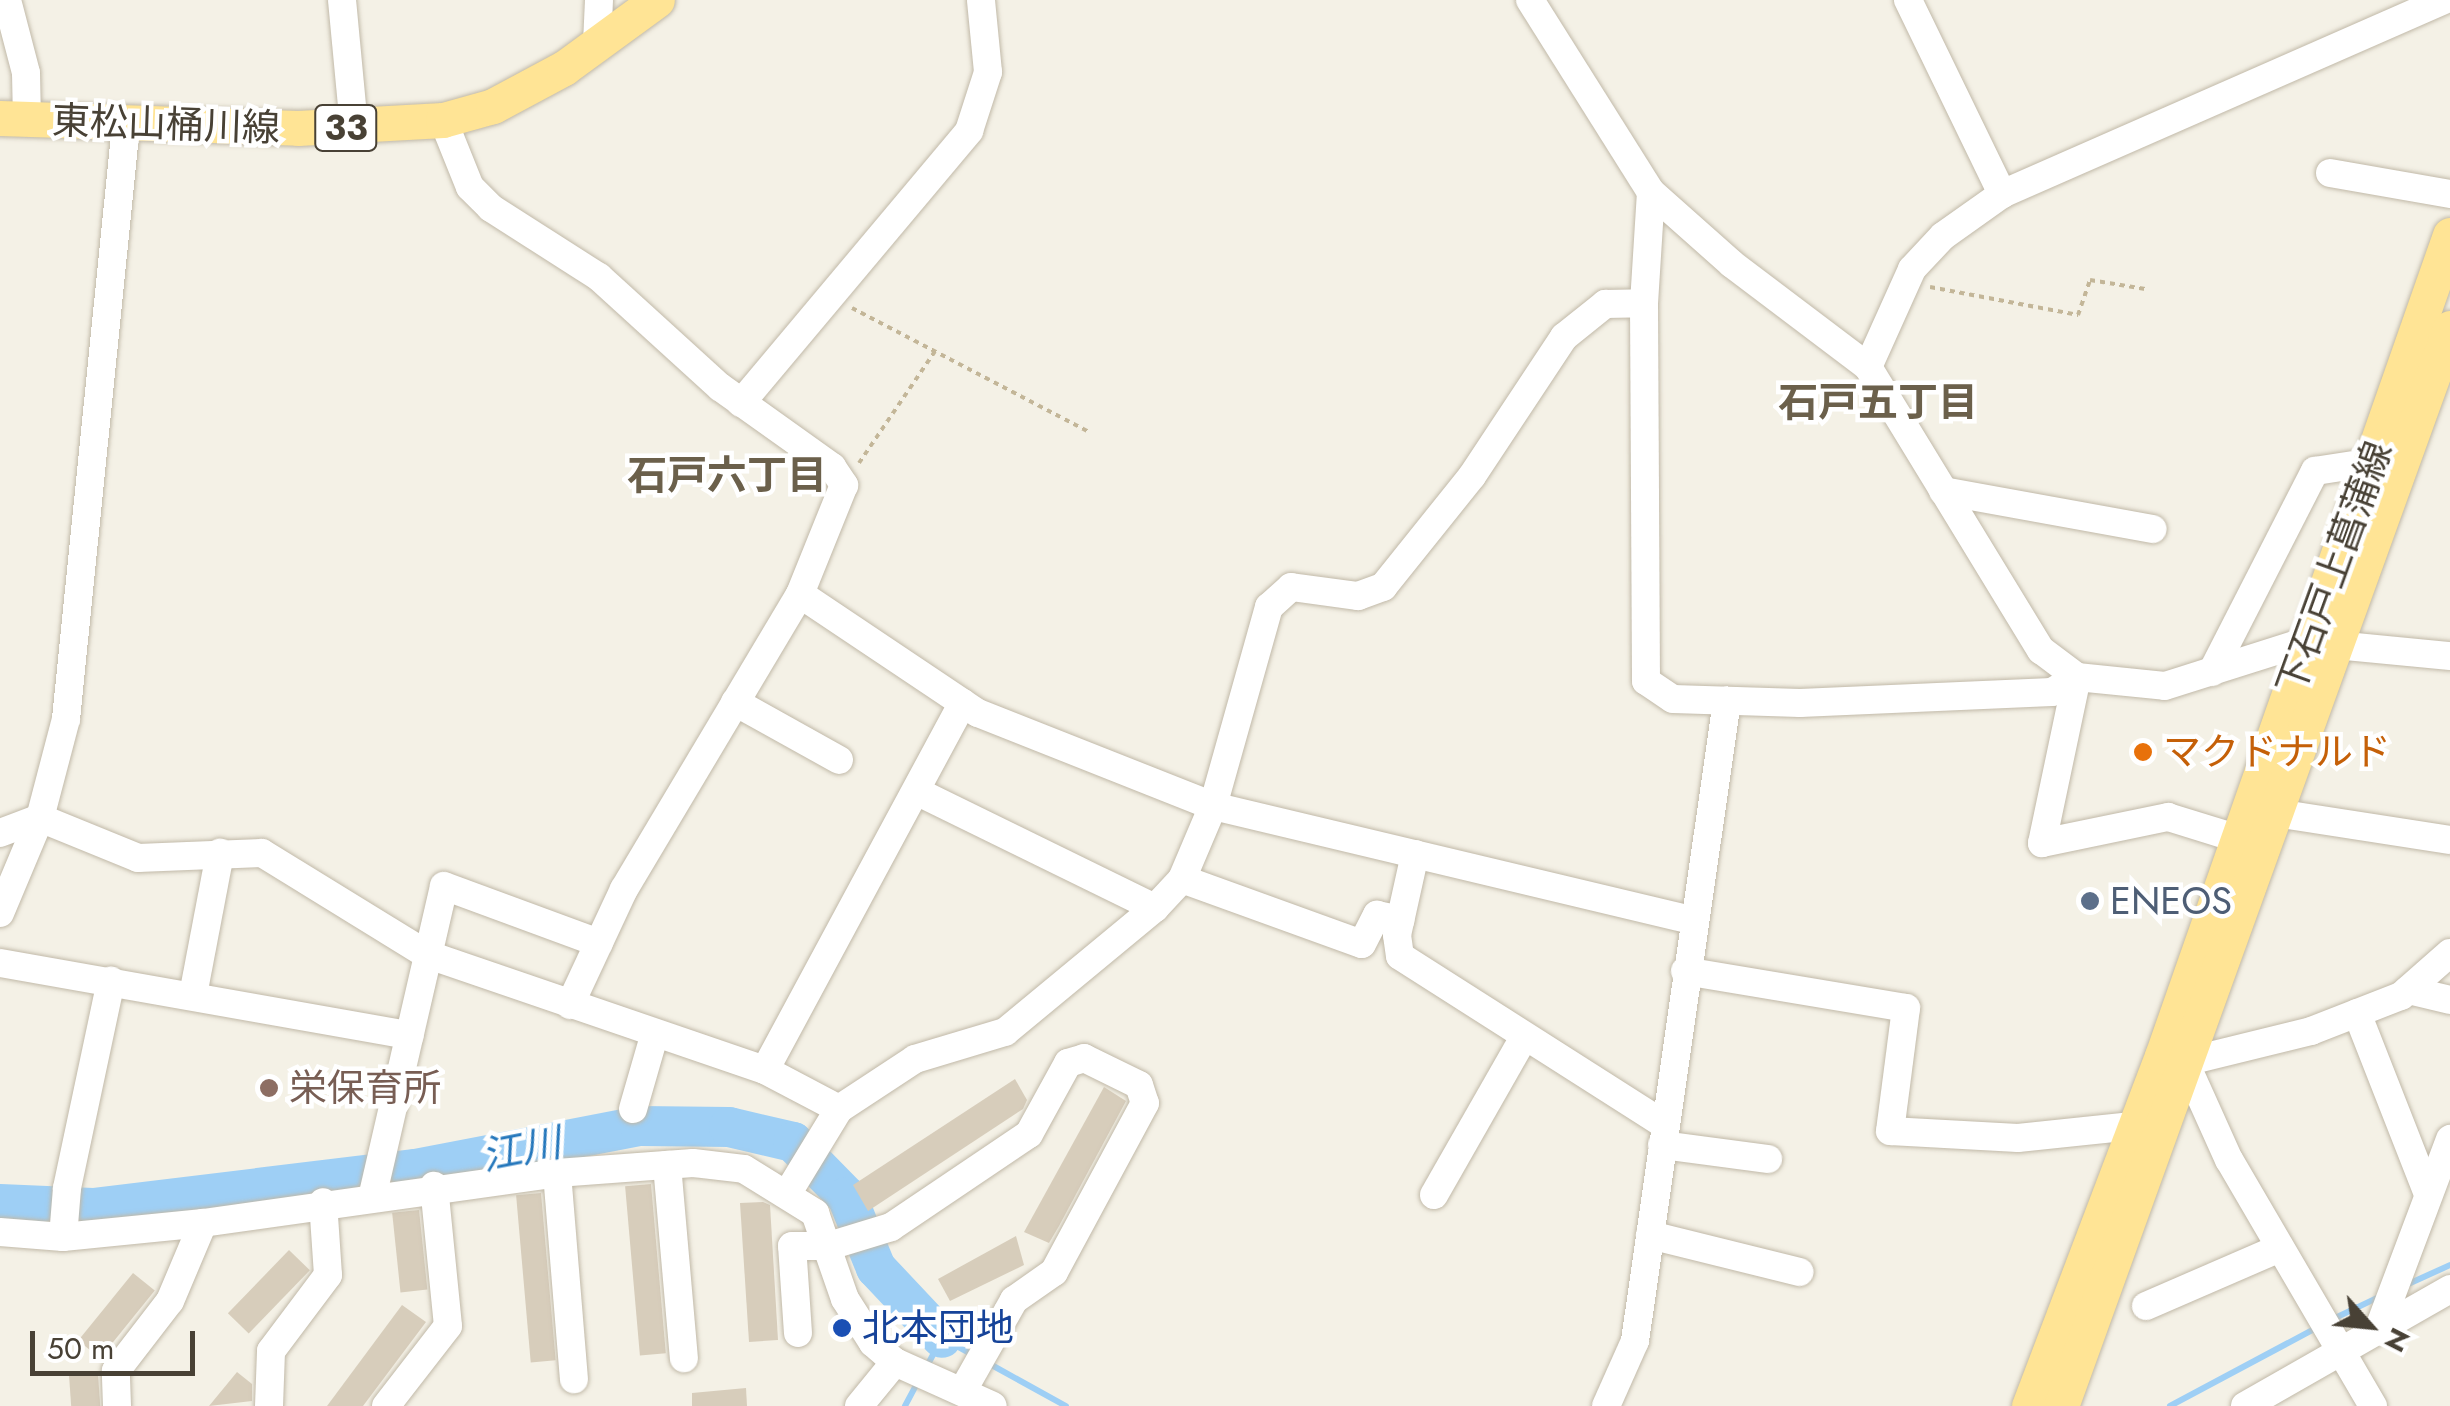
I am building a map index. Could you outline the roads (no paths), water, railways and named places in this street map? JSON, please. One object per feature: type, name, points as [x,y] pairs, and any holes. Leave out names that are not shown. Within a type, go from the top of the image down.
[{"type":"main road","name":"東松山桶川線","points":[[14,119],[126,125],[354,128],[443,120],[493,106],[597,44],[658,0]]},
{"type":"main road","name":"下石戸上菖蒲線","points":[[2061,1406],[2276,813],[2373,462],[2450,235]]},
{"type":"main road","name":"下石戸上菖蒲線","points":[[2029,1406],[2239,839],[2450,328]]},
{"type":"street","points":[[8,0],[26,73],[14,119]]},
{"type":"street","points":[[342,0],[354,128]]},
{"type":"street","points":[[597,44],[599,0]]},
{"type":"street","points":[[741,403],[826,294],[970,132],[988,72],[981,0]]},
{"type":"street","points":[[1530,0],[1651,192],[1732,264],[1868,367],[2040,650],[2077,677],[2165,686],[2321,642],[2450,656]]},
{"type":"street","points":[[1908,0],[2002,194]]},
{"type":"street","points":[[1868,367],[1905,283],[1943,236],[2002,194],[2444,0]]},
{"type":"street","points":[[443,120],[470,187],[491,208],[599,278],[741,403],[832,466],[844,485],[800,594],[624,889],[570,1005]]},
{"type":"street","points":[[0,913],[40,818],[66,719],[80,611],[126,125]]},
{"type":"street","points":[[2330,173],[2450,194]]},
{"type":"street","points":[[1651,192],[1644,303],[1646,681],[1673,699],[1727,701],[2052,692],[2077,677]]},
{"type":"street","points":[[789,1192],[839,1109],[915,1059],[1004,1032],[1155,908],[1182,879],[1213,806],[1269,607],[1291,587],[1358,596],[1382,588],[1472,476],[1564,338],[1605,304],[1644,303]]},
{"type":"street","points":[[2212,672],[2315,472],[2373,462]]},
{"type":"street","points":[[1942,491],[2153,529]]},
{"type":"street","points":[[800,594],[963,703],[1213,806],[1694,920]]},
{"type":"street","points":[[2077,677],[2042,843],[2168,817],[2239,839]]},
{"type":"street","points":[[1606,1406],[1635,1340],[1727,701]]},
{"type":"street","points":[[736,702],[839,760]]},
{"type":"street","points":[[765,1070],[963,703]]},
{"type":"street","points":[[916,791],[1155,908]]},
{"type":"street","points":[[2276,813],[2450,840]]},
{"type":"street","points":[[0,833],[40,818],[138,858],[262,853],[426,954],[765,1070],[839,1109]]},
{"type":"street","points":[[194,995],[220,853]]},
{"type":"street","points":[[1415,854],[1400,920],[1400,956],[1663,1135],[1768,1160]]},
{"type":"street","points":[[1182,879],[1362,944],[1378,915],[1400,920]]},
{"type":"street","points":[[372,1198],[444,886],[599,943]]},
{"type":"street","points":[[2374,1406],[2228,1160],[2185,1062],[2357,1013],[2408,990],[2450,953]]},
{"type":"street","points":[[0,963],[410,1036]]},
{"type":"street","points":[[1686,971],[1906,1008],[1890,1131],[2018,1138],[2132,1126]]},
{"type":"street","points":[[63,1237],[67,1188],[111,981]]},
{"type":"street","points":[[2408,990],[2450,1000]]},
{"type":"street","points":[[2357,1013],[2428,1194]]},
{"type":"street","points":[[633,1109],[656,1033]]},
{"type":"street","points":[[1434,1195],[1524,1037]]},
{"type":"street","points":[[798,1333],[792,1246],[829,1246],[891,1227],[1030,1134],[1074,1058],[1139,1085],[1145,1104],[1054,1272],[1014,1300],[963,1390]]},
{"type":"street","points":[[2379,1328],[2450,1138]]},
{"type":"street","points":[[0,1232],[63,1237],[203,1223],[434,1186],[557,1173],[667,1165],[744,1169],[789,1192],[814,1213],[845,1299],[872,1343],[894,1362],[993,1406]]},
{"type":"street","points":[[667,1165],[684,1358]]},
{"type":"street","points":[[557,1173],[574,1379]]},
{"type":"street","points":[[386,1406],[448,1326],[434,1186]]},
{"type":"street","points":[[268,1406],[271,1351],[328,1276],[324,1202]]},
{"type":"street","points":[[117,1406],[116,1370],[170,1301],[203,1223]]},
{"type":"street","points":[[1650,1235],[1800,1272]]},
{"type":"street","points":[[2146,1306],[2280,1248]]},
{"type":"street","points":[[2245,1406],[2450,1289]]},
{"type":"street","points":[[859,1406],[894,1362]]},
{"type":"waterway","name":"江川","points":[[0,1204],[93,1208],[416,1169],[640,1126],[729,1127],[793,1142],[847,1197],[876,1268],[942,1338]]},
{"type":"waterway","points":[[2406,1285],[2450,1265]]},
{"type":"waterway","points":[[2333,1319],[2381,1296]]},
{"type":"waterway","points":[[2170,1406],[2318,1327]]},
{"type":"waterway","name":"江川","points":[[927,1366],[942,1338],[973,1355]]},
{"type":"waterway","points":[[988,1363],[1066,1406]]},
{"type":"waterway","points":[[905,1406],[918,1382]]},
{"type":"place","name":"マクドナルド","points":[[2143,752]]},
{"type":"place","name":"ENEOS","points":[[2090,901]]},
{"type":"place","name":"栄保育所","points":[[269,1088]]},
{"type":"place","name":"北本団地","points":[[842,1328]]},
{"type":"district","name":"石戸五丁目","points":[[1878,402]]},
{"type":"district","name":"石戸六丁目","points":[[727,475]]}]
